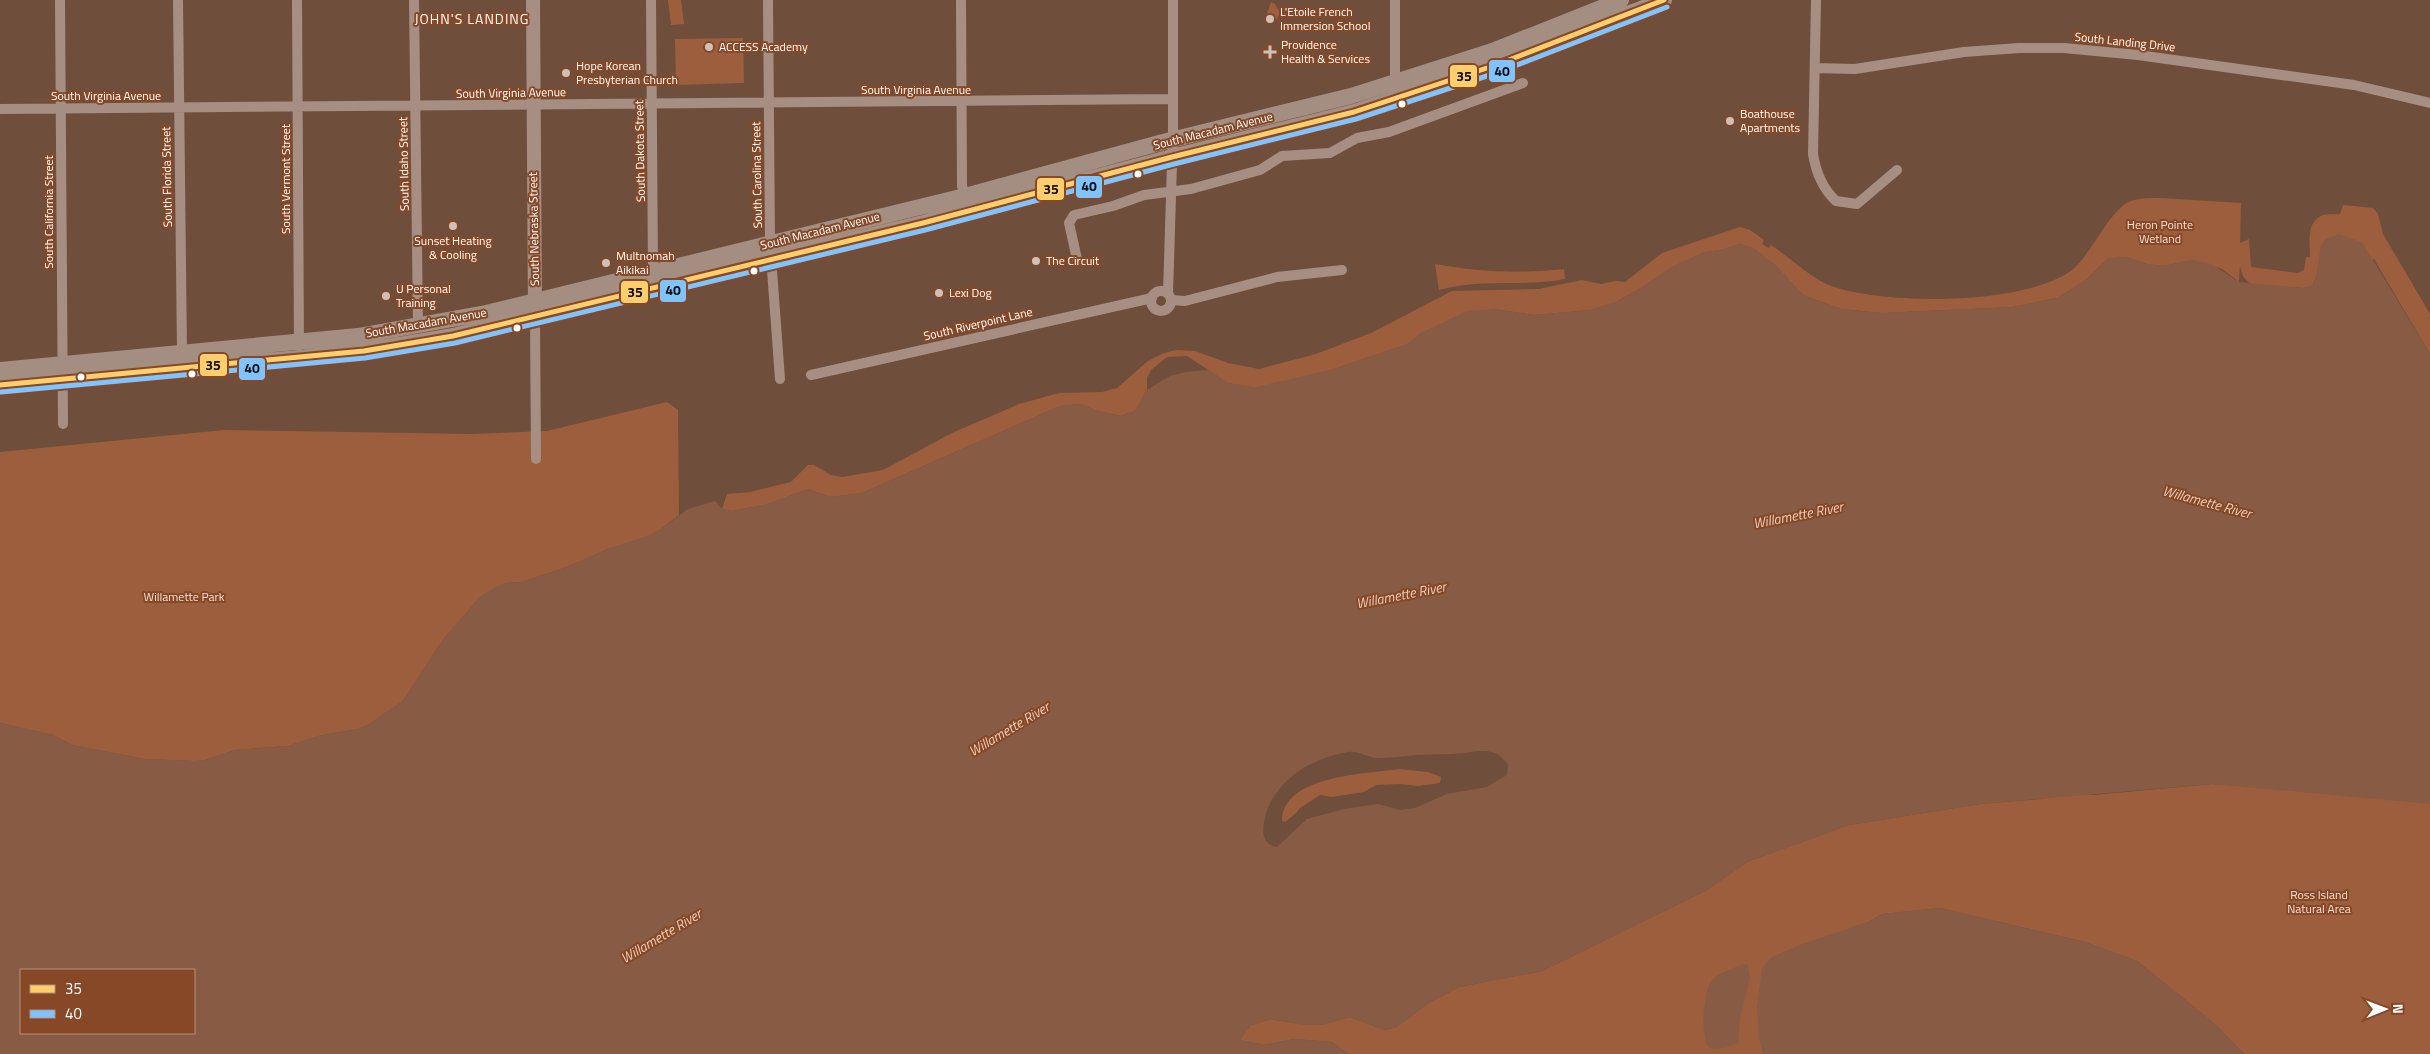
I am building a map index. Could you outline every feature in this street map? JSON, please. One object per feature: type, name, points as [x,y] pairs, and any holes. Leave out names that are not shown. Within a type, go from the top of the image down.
[{"type":"main road","name":"South Macadam Avenue","points":[[0,370],[63,372],[299,350],[418,327],[535,309],[968,203],[1304,125],[1396,91],[1495,50],[1618,5],[1664,0]]},
{"type":"main road","name":"South Macadam Avenue","points":[[968,203],[1173,140],[1311,107],[1396,91]]},
{"type":"main road","name":"South Macadam Avenue","points":[[0,385],[63,372],[182,353],[299,350],[364,351],[453,336],[653,272],[771,251]]},
{"type":"street","name":"South California Street","points":[[60,0],[63,424]]},
{"type":"street","name":"South Florida Street","points":[[178,0],[182,353]]},
{"type":"street","name":"South Vermont Street","points":[[297,0],[299,350]]},
{"type":"street","name":"South Idaho Street","points":[[414,0],[418,327]]},
{"type":"street","name":"South Nebraska Street","points":[[533,0],[536,459]]},
{"type":"street","name":"South Dakota Street","points":[[651,0],[653,272]]},
{"type":"street","name":"South Carolina Street","points":[[768,0],[771,251],[780,379]]},
{"type":"street","points":[[961,0],[962,186],[968,203]]},
{"type":"street","points":[[1173,0],[1173,140],[1169,297],[1168,309],[1159,311],[1152,306],[1152,298],[1159,292],[1169,297],[1185,301],[1277,277],[1342,270]]},
{"type":"street","points":[[1394,0],[1396,91]]},
{"type":"street","points":[[1816,0],[1813,128],[1815,169],[1821,182],[1836,201],[1857,204],[1897,170]]},
{"type":"street","name":"South Landing Drive","points":[[1815,68],[1855,68],[1964,52],[2018,48],[2064,48],[2138,54],[2354,84],[2430,103]]},
{"type":"street","points":[[1077,259],[1069,226],[1072,217],[1144,195],[1191,189],[1260,170],[1282,156],[1330,153],[1358,138],[1389,132],[1523,83]]},
{"type":"street","name":"South Virginia Avenue","points":[[0,109],[1172,99]]},
{"type":"street","name":"South Riverpoint Lane","points":[[811,375],[1152,298]]},
{"type":"green space","points":[[668,0],[681,0],[684,24],[671,25]]},
{"type":"green space","points":[[1271,2],[1275,4],[1280,13],[1273,22],[1266,16]]},
{"type":"green space","points":[[743,38],[744,83],[676,85],[675,39]]},
{"type":"green space","name":"Heron Pointe Wetland","points":[[2161,198],[2241,203],[2240,243],[2249,239],[2251,267],[2298,273],[2304,270],[2306,257],[2310,257],[2310,234],[2316,219],[2321,216],[2340,214],[2343,205],[2373,208],[2378,214],[2383,234],[2430,314],[2430,354],[2374,259],[2318,274],[2312,286],[2304,288],[2250,284],[2243,276],[2240,266],[2239,282],[2222,269],[2193,260],[2163,266],[2147,264],[2126,257],[2107,259],[2086,280],[2057,298],[2013,307],[1882,313],[1841,309],[1803,295],[1774,264],[1740,244],[1705,252],[1672,267],[1616,302],[1591,310],[1534,315],[1493,309],[1421,333],[1408,344],[1331,370],[1255,388],[1228,383],[1187,356],[1167,357],[1151,370],[1147,378],[1147,390],[1135,411],[1121,416],[1098,411],[1080,404],[1060,406],[862,493],[830,497],[808,489],[768,504],[733,511],[722,509],[727,494],[750,492],[791,482],[808,465],[814,465],[831,475],[842,477],[883,470],[952,433],[1019,404],[1059,393],[1102,392],[1117,388],[1148,361],[1164,353],[1177,350],[1195,351],[1228,363],[1259,369],[1316,354],[1371,333],[1452,291],[1539,289],[1582,280],[1601,284],[1616,281],[1625,282],[1662,253],[1740,227],[1750,230],[1764,240],[1762,244],[1769,248],[1771,245],[1817,279],[1834,287],[1858,293],[1921,299],[1991,296],[2023,290],[2051,282],[2072,270],[2087,253],[2110,220],[2126,204],[2137,199]]},
{"type":"green space","points":[[1435,264],[1500,271],[1564,269],[1565,279],[1470,284],[1439,290]]},
{"type":"green space","name":"Willamette Park","points":[[667,402],[678,410],[679,515],[660,530],[646,537],[608,549],[567,567],[521,582],[506,583],[481,596],[442,641],[403,701],[368,725],[358,729],[318,736],[288,746],[235,750],[205,760],[195,761],[144,759],[72,745],[53,735],[0,723],[0,452],[224,430],[471,434],[547,431]]},
{"type":"green space","points":[[1399,769],[1428,772],[1441,777],[1440,783],[1418,786],[1400,784],[1376,785],[1364,792],[1332,797],[1320,795],[1300,808],[1285,822],[1282,821],[1286,806],[1296,794],[1311,786],[1348,776]]},
{"type":"green space","name":"Ross Island Natural Area","points":[[2212,784],[2430,799],[2430,1054],[2244,1054],[2215,1024],[2137,961],[2085,942],[1940,908],[1882,914],[1870,921],[1759,1038],[1764,1054],[1348,1054],[1332,1042],[1294,1039],[1264,1045],[1240,1040],[1250,1026],[1270,1019],[1299,1024],[1321,1025],[1350,1017],[1385,1030],[1397,1027],[1427,1004],[1459,987],[1542,971],[1707,890],[1747,862],[1849,825],[1980,804],[2041,799],[2077,793],[2094,795]]},
{"type":"water","name":"Willamette River","points":[[2339,234],[2362,242],[2430,354],[2430,804],[2212,784],[1980,804],[1849,825],[1747,862],[1707,890],[1542,971],[1459,987],[1427,1004],[1397,1027],[1385,1030],[1350,1017],[1321,1025],[1299,1024],[1270,1019],[1250,1026],[1240,1040],[1264,1045],[1294,1039],[1332,1042],[1348,1054],[0,1054],[0,723],[53,735],[72,745],[144,759],[195,761],[205,760],[235,750],[288,746],[318,736],[358,729],[368,725],[403,701],[442,641],[481,596],[495,587],[506,583],[521,582],[567,567],[608,549],[646,537],[660,530],[688,509],[715,501],[722,509],[733,511],[768,504],[808,489],[830,497],[862,493],[1060,406],[1080,404],[1098,411],[1121,416],[1135,411],[1147,390],[1170,376],[1186,372],[1209,370],[1228,383],[1255,387],[1331,370],[1408,344],[1421,333],[1467,311],[1493,309],[1534,315],[1591,310],[1616,302],[1672,267],[1705,252],[1740,244],[1754,248],[1774,264],[1803,295],[1841,309],[1882,313],[2013,307],[2057,298],[2086,280],[2107,259],[2126,257],[2147,264],[2163,266],[2193,260],[2211,264],[2239,282],[2304,288],[2311,286],[2315,282],[2321,246],[2325,239]],"holes":[[[1477,751],[1491,752],[1502,757],[1508,765],[1507,775],[1487,787],[1447,794],[1415,808],[1400,810],[1378,804],[1344,809],[1307,819],[1277,847],[1265,840],[1263,831],[1265,817],[1277,792],[1297,772],[1321,759],[1348,752],[1378,758]]]},
{"type":"water","points":[[1940,908],[2085,942],[2137,961],[2215,1024],[2244,1054],[1764,1054],[1759,1038],[1757,1008],[1762,968],[1770,958],[1802,944],[1870,921],[1882,914]]},
{"type":"water","points":[[1743,964],[1748,965],[1750,979],[1740,1018],[1738,1043],[1723,1048],[1711,1048],[1706,1040],[1703,1022],[1705,1000],[1710,983],[1717,976]]},
{"type":"transit line","name":"35","points":[[0,385],[364,351],[453,336],[923,223],[1172,157],[1354,112],[1496,65],[1664,0]]},
{"type":"transit line","name":"40","points":[[1,392],[365,358],[455,343],[925,230],[1174,164],[1356,119],[1499,72],[1667,7]]},
{"type":"place","name":"L'Etoile French Immersion School","points":[[1270,19]]},
{"type":"place","name":"ACCESS Academy","points":[[709,47]]},
{"type":"place","name":"Providence Health & Services","points":[[1270,52]]},
{"type":"place","name":"Hope Korean Presbyterian Church","points":[[566,73]]},
{"type":"place","name":"Boathouse Apartments","points":[[1730,121]]},
{"type":"place","name":"Sunset Heating & Cooling","points":[[453,226]]},
{"type":"place","name":"The Circuit","points":[[1036,261]]},
{"type":"place","name":"Multnomah Aikikai","points":[[606,263]]},
{"type":"place","name":"Lexi Dog","points":[[939,293]]},
{"type":"place","name":"U Personal Training","points":[[386,296]]},
{"type":"district","name":"JOHN'S LANDING","points":[[472,19]]}]
